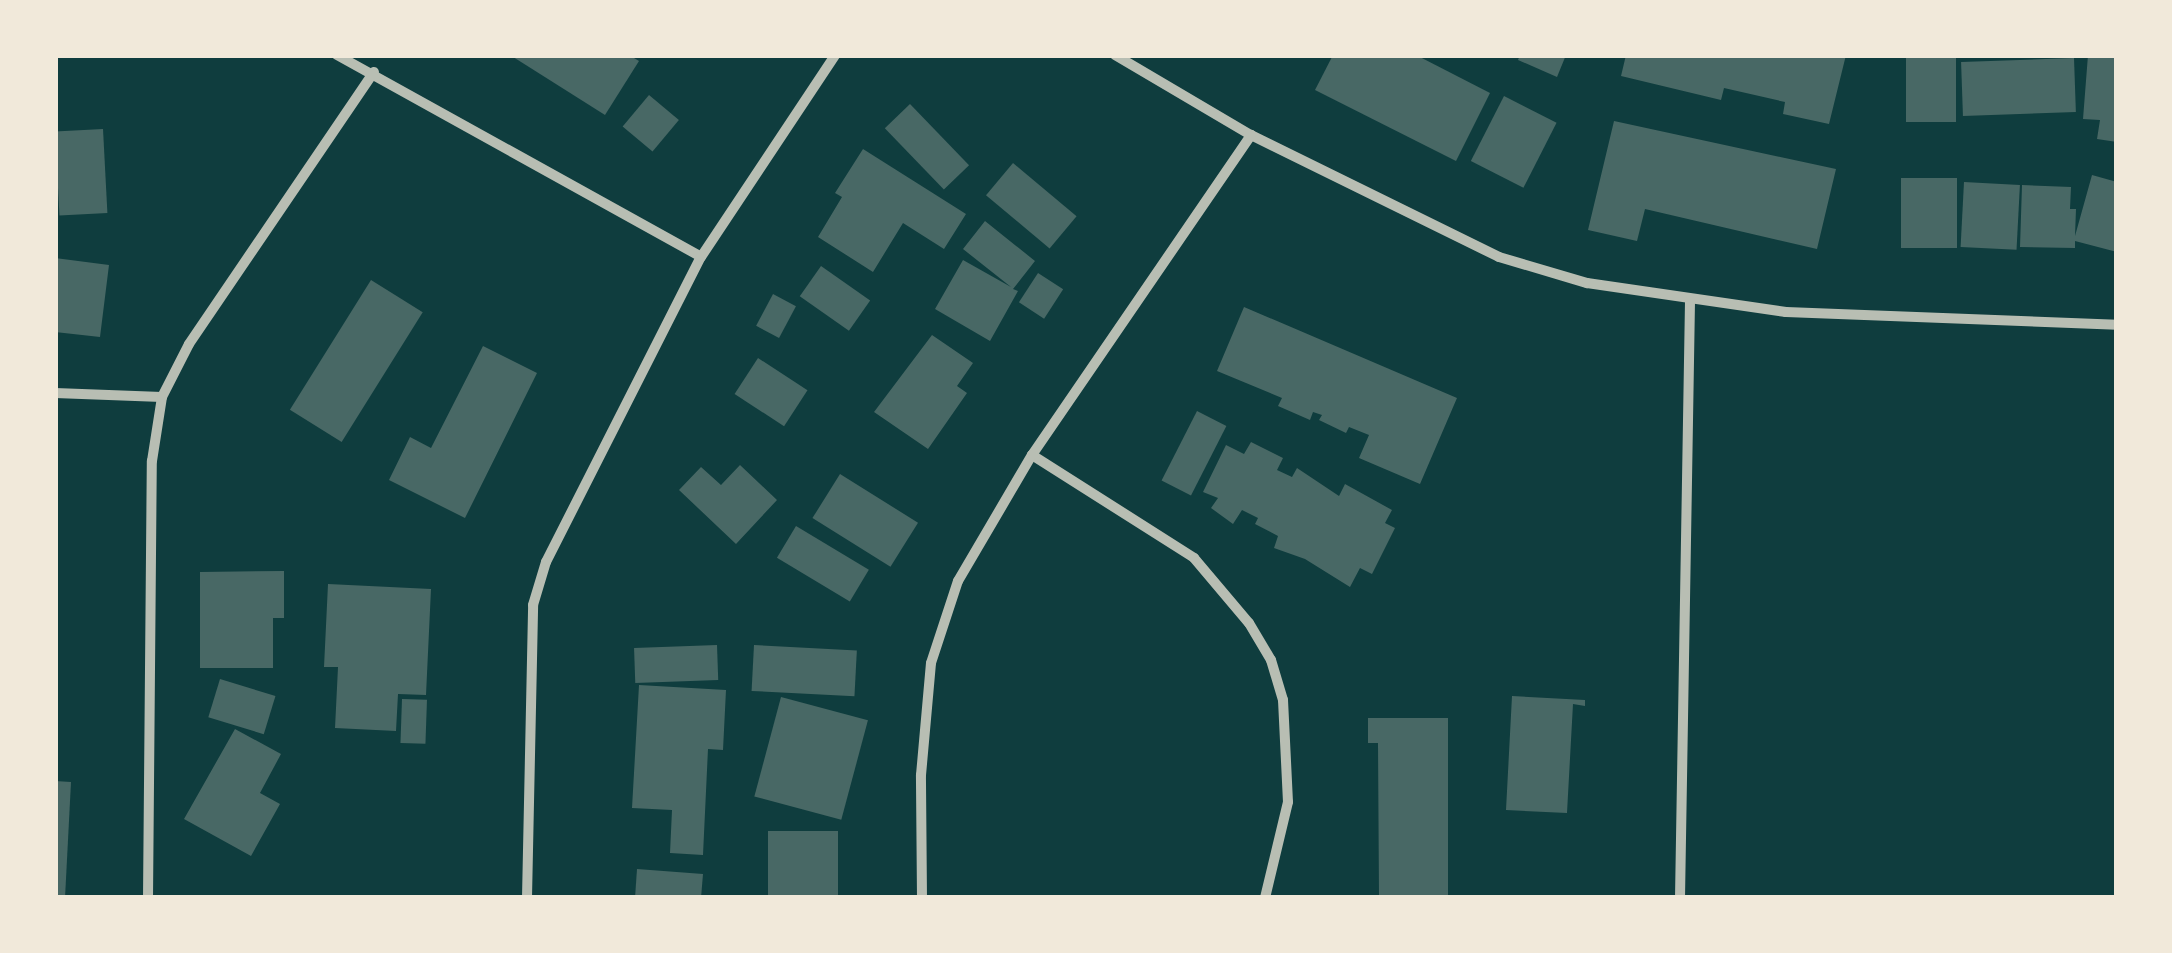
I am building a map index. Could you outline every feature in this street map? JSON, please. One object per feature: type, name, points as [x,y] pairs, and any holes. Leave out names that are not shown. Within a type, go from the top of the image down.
[{"type":"street","points":[[337,55],[374,72],[701,257]]},
{"type":"street","points":[[527,898],[533,605],[546,562],[701,257],[835,55]]},
{"type":"street","points":[[1115,55],[1251,135],[1499,257],[1587,283],[1786,312],[2117,325]]},
{"type":"street","points":[[148,898],[152,461],[162,396],[189,344],[374,72]]},
{"type":"street","points":[[922,898],[920,775],[931,663],[958,581],[1032,455],[1251,135]]},
{"type":"street","points":[[1680,898],[1690,301]]},
{"type":"street","points":[[55,394],[162,396]]},
{"type":"street","points":[[1032,455],[1194,558],[1249,623],[1271,660],[1283,700],[1288,802],[1266,898]]},
{"type":"building","points":[[510,55],[629,55],[639,61],[605,115]]},
{"type":"building","points":[[1333,55],[1416,55],[1490,93],[1456,161],[1315,90]]},
{"type":"building","points":[[1520,55],[1566,55],[1557,77],[1518,60]]},
{"type":"building","points":[[1626,55],[1846,55],[1829,124],[1783,114],[1785,102],[1724,88],[1721,100],[1621,76]]},
{"type":"building","points":[[1906,55],[1956,55],[1956,122],[1906,122]]},
{"type":"building","points":[[2088,55],[2117,55],[2117,142],[2097,139],[2100,120],[2083,119]]},
{"type":"building","points":[[2074,58],[2076,112],[1963,116],[1961,62]]},
{"type":"building","points":[[649,95],[679,120],[653,151],[623,126]]},
{"type":"building","points":[[1504,96],[1557,123],[1523,188],[1471,161]]},
{"type":"building","points":[[910,104],[969,165],[944,189],[885,128]]},
{"type":"building","points":[[1614,121],[1836,169],[1817,249],[1645,209],[1637,241],[1588,230]]},
{"type":"building","points":[[103,129],[107,213],[59,215],[55,132]]},
{"type":"building","points":[[863,149],[966,214],[944,249],[903,223],[873,272],[818,237],[842,197],[835,193]]},
{"type":"building","points":[[1013,163],[1077,216],[1050,249],[986,195]]},
{"type":"building","points":[[2092,175],[2117,182],[2117,252],[2075,241],[2075,248],[2020,247],[2022,185],[2071,187],[2070,209],[2076,209],[2075,236]]},
{"type":"building","points":[[1901,178],[1957,178],[1957,248],[1901,248]]},
{"type":"building","points":[[1964,182],[2020,185],[2017,250],[1961,247]]},
{"type":"building","points":[[985,221],[1035,261],[1013,289],[1018,291],[990,341],[935,309],[963,260],[1011,287],[963,249]]},
{"type":"building","points":[[55,258],[109,265],[100,337],[55,332]]},
{"type":"building","points":[[821,266],[870,300],[849,331],[800,296]]},
{"type":"building","points":[[1038,273],[1063,289],[1044,319],[1019,302]]},
{"type":"building","points":[[371,280],[423,312],[342,442],[290,410]]},
{"type":"building","points":[[773,294],[796,306],[779,338],[756,326]]},
{"type":"building","points":[[1244,307],[1457,398],[1420,484],[1359,458],[1369,435],[1349,427],[1346,433],[1319,420],[1322,415],[1313,412],[1310,420],[1278,406],[1282,398],[1217,371]]},
{"type":"building","points":[[932,335],[973,363],[957,386],[967,393],[928,449],[874,412]]},
{"type":"building","points":[[483,346],[537,373],[465,518],[389,480],[410,437],[431,448]]},
{"type":"building","points":[[758,358],[807,390],[784,426],[735,394]]},
{"type":"building","points":[[1197,411],[1226,426],[1191,495],[1162,480]]},
{"type":"building","points":[[1251,442],[1283,458],[1277,470],[1292,477],[1297,468],[1339,496],[1345,484],[1392,510],[1385,523],[1395,528],[1372,574],[1360,568],[1350,587],[1305,559],[1274,548],[1278,536],[1255,524],[1258,518],[1242,510],[1233,524],[1211,508],[1218,498],[1203,492],[1226,445],[1244,454]]},
{"type":"building","points":[[740,465],[777,500],[736,544],[679,490],[701,467],[721,485]]},
{"type":"building","points":[[840,474],[918,523],[890,567],[812,518]]},
{"type":"building","points":[[796,526],[869,570],[850,601],[777,558]]},
{"type":"building","points":[[284,571],[284,618],[273,618],[273,668],[200,668],[200,572]]},
{"type":"building","points":[[328,584],[431,589],[426,695],[398,694],[396,731],[335,728],[338,667],[324,667]]},
{"type":"building","points":[[717,645],[718,680],[635,683],[634,648]]},
{"type":"building","points":[[754,645],[857,650],[854,696],[752,691]]},
{"type":"building","points":[[220,679],[275,696],[264,734],[208,717]]},
{"type":"building","points":[[639,685],[726,690],[723,750],[708,749],[703,855],[670,853],[672,810],[632,808]]},
{"type":"building","points":[[1512,696],[1585,700],[1585,706],[1573,704],[1567,813],[1506,810]]},
{"type":"building","points":[[781,697],[868,720],[841,820],[754,796]]},
{"type":"building","points":[[402,699],[427,700],[425,744],[400,743]]},
{"type":"building","points":[[1368,718],[1448,718],[1448,898],[1379,898],[1378,743],[1368,743]]},
{"type":"building","points":[[235,729],[281,754],[260,793],[280,804],[251,856],[184,819]]},
{"type":"building","points":[[55,781],[71,782],[65,898],[55,898]]},
{"type":"building","points":[[768,831],[838,831],[838,898],[768,898]]},
{"type":"building","points":[[637,869],[703,874],[701,898],[635,898]]}]
